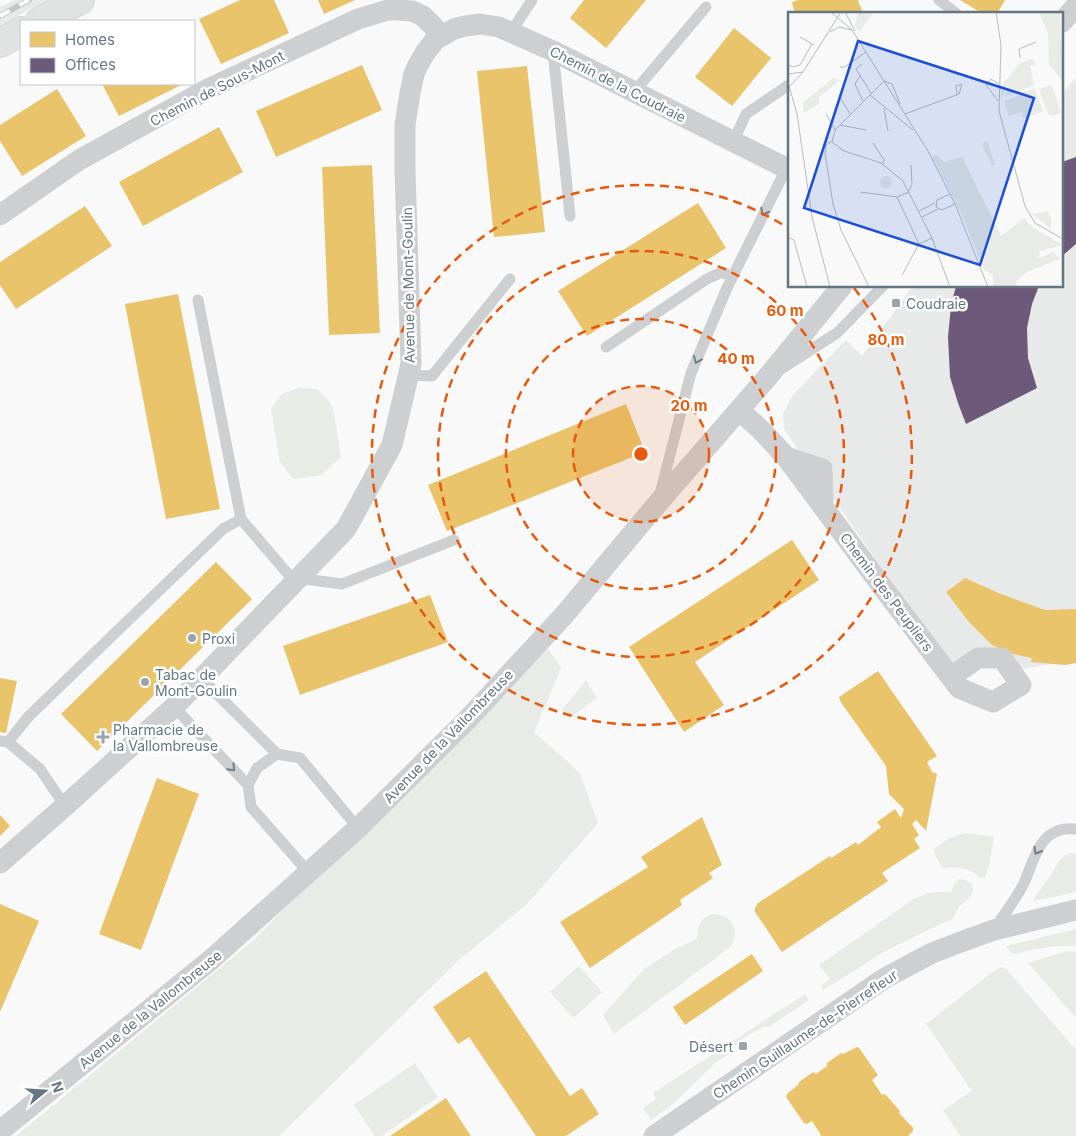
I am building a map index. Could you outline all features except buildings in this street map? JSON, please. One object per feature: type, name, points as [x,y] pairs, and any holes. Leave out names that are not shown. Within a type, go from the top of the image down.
[{"type":"main road","points":[[42,20],[80,0]]},
{"type":"main road","points":[[0,43],[20,32]]},
{"type":"street","points":[[1064,20],[1076,6]]},
{"type":"street","name":"Chemin de Sous-Mont","points":[[0,215],[78,160],[208,89],[358,19],[388,10],[412,11],[423,16],[442,36]]},
{"type":"street","name":"Chemin de la Coudraie","points":[[442,36],[454,29],[473,24],[499,27],[553,51],[788,169]]},
{"type":"street","name":"Avenue de Mont-Goulin","points":[[0,863],[174,707],[346,529],[392,445],[411,364],[405,125],[414,74],[425,52],[442,36]]},
{"type":"street","name":"Avenue de la Vallombreuse","points":[[0,1131],[213,958],[309,873],[358,828],[481,705],[565,614],[766,379],[840,288]]},
{"type":"street","name":"Chemin des Peupliers","points":[[739,410],[761,430],[790,462],[951,677]]},
{"type":"street","name":"Chemin des Peupliers","points":[[790,462],[822,469],[823,506]]},
{"type":"street","name":"Chemin Guillaume-de-Pierrefleur","points":[[654,1136],[884,978],[932,953],[994,930],[1076,910]]},
{"type":"lane","points":[[511,32],[532,0]]},
{"type":"lane","points":[[939,0],[954,12]]},
{"type":"lane","points":[[634,92],[706,7]]},
{"type":"lane","points":[[553,51],[570,216]]},
{"type":"lane","points":[[733,142],[746,114],[788,85]]},
{"type":"lane","points":[[658,503],[691,373],[732,277],[788,169]]},
{"type":"lane","points":[[606,347],[707,280],[722,272],[732,277]]},
{"type":"lane","points":[[408,375],[432,376],[510,279]]},
{"type":"lane","points":[[766,379],[837,333],[882,288]]},
{"type":"lane","points":[[198,300],[241,519],[295,580],[342,584],[454,540]]},
{"type":"lane","points":[[65,806],[40,769],[4,742],[223,529],[241,519]]},
{"type":"lane","points":[[202,679],[277,754],[300,758],[358,828]]},
{"type":"lane","points":[[174,707],[248,785]]},
{"type":"lane","points":[[277,754],[257,768],[248,785],[251,807],[309,873]]},
{"type":"lane","points":[[994,930],[1023,883],[1033,858],[1046,838],[1054,832],[1064,829],[1076,829]]},
{"type":"shaded area","points":[[15,0],[47,0],[0,25],[0,7]]},
{"type":"shaded area","points":[[1076,77],[1076,659],[1023,669],[949,663],[784,429],[783,414],[792,396],[846,340],[862,356],[912,288],[1064,288],[1064,92]]},
{"type":"shaded area","points":[[299,388],[317,389],[330,402],[334,413],[341,457],[321,475],[293,479],[280,462],[271,409],[282,394]]},
{"type":"shaded area","points":[[548,649],[561,668],[534,732],[580,773],[598,823],[527,904],[461,958],[279,1136],[16,1136],[254,940],[391,798]]},
{"type":"shaded area","points":[[586,680],[597,698],[569,719],[562,710]]},
{"type":"shaded area","points":[[969,833],[994,837],[985,878],[980,878],[963,868],[942,868],[933,850],[950,838]]},
{"type":"shaded area","points":[[1067,854],[1076,854],[1076,892],[1034,901],[1034,898],[1060,860]]},
{"type":"shaded area","points":[[959,879],[970,883],[973,891],[960,906],[952,920],[887,950],[823,990],[821,986],[830,979],[819,965],[914,899],[932,893],[951,893],[954,884]]},
{"type":"shaded area","points":[[713,914],[726,917],[733,925],[735,936],[729,948],[614,1034],[603,1015],[643,970],[675,949],[697,939],[700,923]]},
{"type":"shaded area","points":[[1076,929],[1076,946],[1053,947],[1015,954],[1011,953],[1006,946]]},
{"type":"shaded area","points":[[1067,951],[1076,952],[1076,1018],[1028,963]]},
{"type":"shaded area","points":[[579,966],[602,992],[573,1018],[550,992]]},
{"type":"shaded area","points":[[1003,967],[1076,1050],[1076,1136],[960,1136],[943,1110],[972,1091],[926,1024],[995,970]]},
{"type":"shaded area","points":[[805,994],[809,1000],[767,1028],[765,1026],[740,1040],[728,1055],[716,1062],[673,1104],[651,1120],[643,1108],[656,1099],[653,1093]]},
{"type":"shaded area","points":[[415,1063],[438,1097],[381,1136],[375,1136],[354,1105]]},
{"type":"railway","points":[[0,16],[29,0]]},
{"type":"place","name":"Coudraie","points":[[896,303]]},
{"type":"place","name":"Proxi","points":[[192,638]]},
{"type":"place","name":"Tabac de Mont-Goulin","points":[[145,682]]},
{"type":"place","name":"Pharmacie de la Vallombreuse","points":[[103,737]]},
{"type":"place","name":"Désert","points":[[743,1046]]}]
